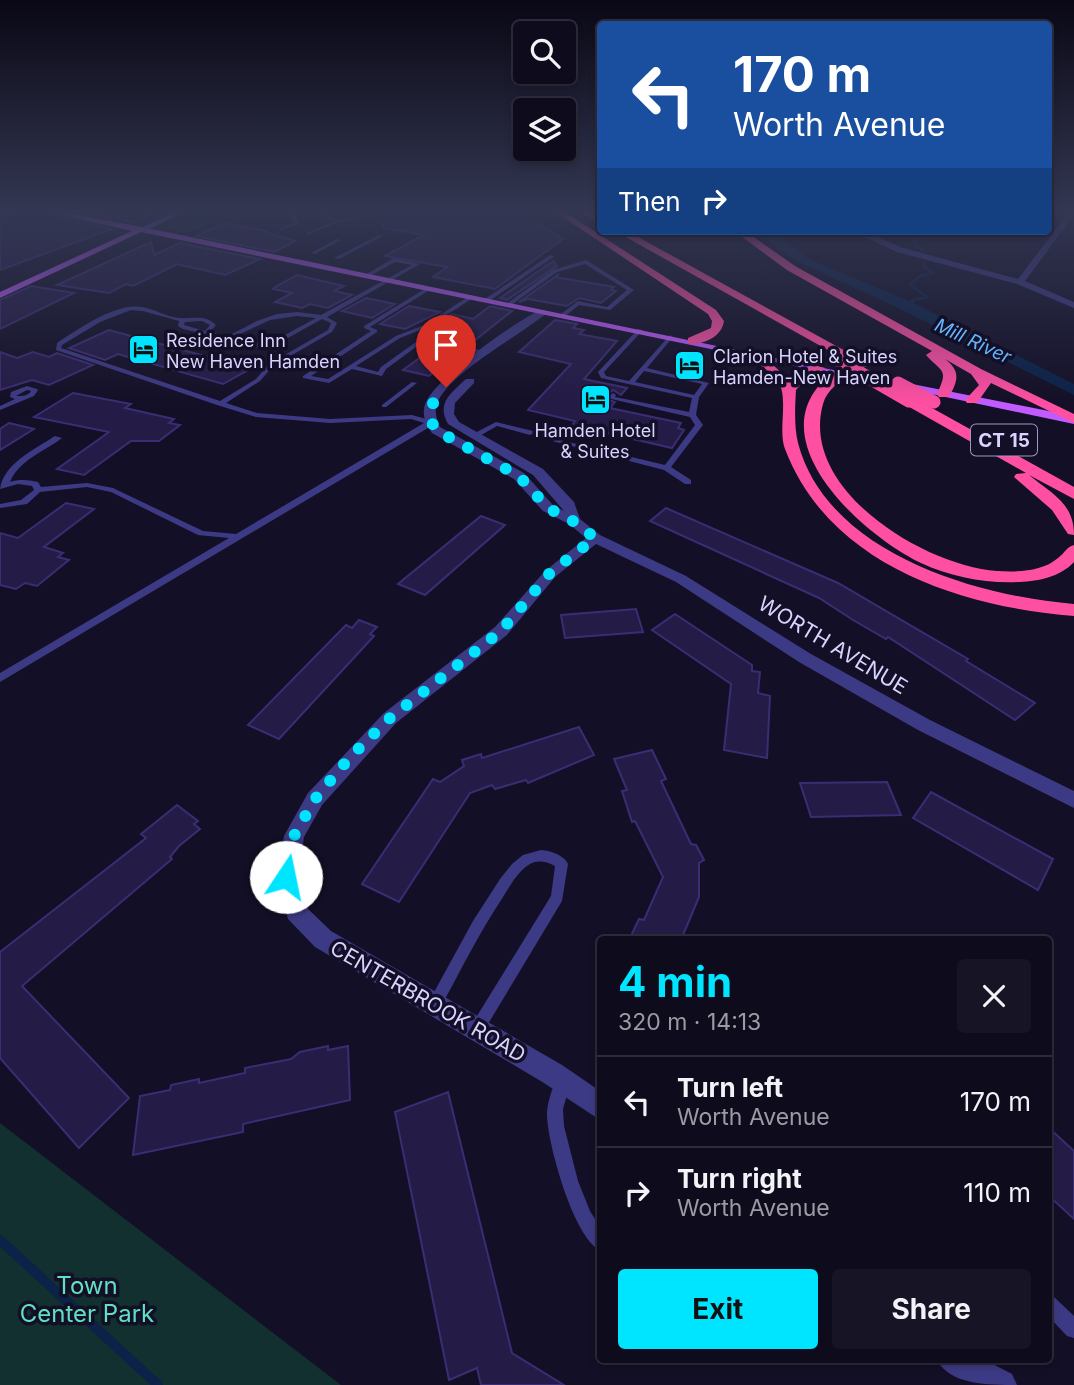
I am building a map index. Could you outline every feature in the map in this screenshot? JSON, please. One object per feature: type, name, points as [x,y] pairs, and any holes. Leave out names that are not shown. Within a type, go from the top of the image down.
[{"type":"highway","points":[[657,276],[712,312],[719,321],[718,328],[705,338],[692,341]]},
{"type":"highway","name":"CT 15","points":[[683,276],[840,366],[909,401],[1074,494]]},
{"type":"highway","points":[[791,276],[945,363],[951,377],[939,398]]},
{"type":"highway","points":[[805,276],[976,371],[1074,420]]},
{"type":"highway","name":"CT 15","points":[[703,277],[865,365],[939,398],[1074,479]]},
{"type":"highway","points":[[754,355],[781,376],[789,389],[789,435],[797,464],[832,512],[875,548],[932,581],[983,599],[1074,610]]},
{"type":"highway","points":[[840,366],[818,399],[811,416],[812,443],[825,473],[836,488],[891,539],[946,566],[998,576],[1049,571],[1067,561],[1074,550]]},
{"type":"highway","points":[[789,389],[799,378],[819,368]]},
{"type":"highway","points":[[972,400],[986,385],[976,371]]},
{"type":"highway","points":[[974,438],[1048,498],[1067,518],[1074,530]]},
{"type":"main road","points":[[0,295],[42,276]]},
{"type":"main road","points":[[371,276],[819,368],[840,366],[939,398],[972,400],[1074,420]]},
{"type":"street","points":[[996,276],[1020,282],[1074,304]]},
{"type":"street","points":[[1020,282],[1025,276]]},
{"type":"street","points":[[543,312],[542,318],[449,402],[450,418],[430,422],[434,399],[448,385],[525,320],[543,312]]},
{"type":"street","points":[[505,337],[518,340]]},
{"type":"street","points":[[448,385],[462,389]]},
{"type":"street","name":"WORTH AVENUE","points":[[450,418],[457,428],[538,472],[569,505],[573,521]]},
{"type":"street","name":"WORTH AVENUE","points":[[430,422],[444,436],[519,476],[548,508],[573,521],[595,538],[681,579],[804,658],[924,725],[1074,800]]},
{"type":"street","name":"CENTERBROOK ROAD","points":[[595,538],[550,573],[501,631],[390,718],[315,799],[294,836],[286,877],[296,912],[323,939],[564,1081],[597,1105]]},
{"type":"street","points":[[959,1363],[1001,1385]]},
{"type":"lane","points":[[268,347],[397,276]]},
{"type":"lane","points":[[487,300],[523,276]]},
{"type":"lane","points":[[508,305],[549,276]]},
{"type":"lane","points":[[563,315],[578,303],[608,309],[631,290],[608,276]]},
{"type":"lane","points":[[398,337],[366,327],[430,288]]},
{"type":"lane","points":[[375,331],[305,377],[329,381],[398,337],[426,326],[471,297]]},
{"type":"lane","points":[[208,331],[214,325],[210,322],[182,320],[147,309],[128,308],[69,338],[59,344],[58,349],[256,415],[330,421],[412,417],[430,422]]},
{"type":"lane","points":[[219,404],[241,392],[271,366],[334,328],[331,320],[293,312],[275,314],[230,337]]},
{"type":"lane","points":[[182,320],[181,326],[185,328],[208,331],[292,353]]},
{"type":"lane","points":[[640,330],[601,372],[603,377],[625,384],[696,397]]},
{"type":"lane","points":[[625,384],[643,369],[670,337]]},
{"type":"lane","points":[[351,368],[380,375],[383,368],[423,339],[486,353]]},
{"type":"lane","points":[[643,369],[706,383],[696,397],[692,415]]},
{"type":"lane","points":[[384,406],[414,383]]},
{"type":"lane","points":[[613,395],[610,398],[692,415],[699,425],[667,468]]},
{"type":"lane","points":[[0,408],[19,398]]},
{"type":"lane","points":[[0,678],[430,422]]},
{"type":"lane","points":[[473,436],[496,424],[530,433]]},
{"type":"lane","points":[[3,486],[17,465],[58,438]]},
{"type":"lane","points":[[556,441],[667,468],[688,482]]},
{"type":"lane","points":[[3,486],[30,482],[38,489]]},
{"type":"lane","points":[[0,506],[24,502],[38,489],[87,485],[113,490],[201,533],[239,537]]},
{"type":"lane","points":[[435,1005],[503,886],[526,860],[544,855],[553,857],[562,864],[557,897],[477,1029]]},
{"type":"lane","points":[[564,1081],[555,1110],[556,1130],[580,1207],[597,1238]]},
{"type":"lane","points":[[1052,1307],[1074,1329]]},
{"type":"green space","name":"Town Center Park","points":[[0,1123],[341,1385],[0,1385]]},
{"type":"water","name":"Mill River","points":[[828,276],[848,276],[914,303],[1074,384],[1074,395]]},
{"type":"building","points":[[77,276],[154,276],[133,286],[126,284],[109,293],[57,285]]},
{"type":"building","points":[[300,276],[344,286],[334,291],[352,295],[328,308],[310,304],[302,308],[275,302],[292,293],[273,289]]},
{"type":"building","points":[[435,276],[513,276],[495,289],[433,277]]},
{"type":"building","points":[[532,276],[543,276],[507,300],[500,298]]},
{"type":"building","points":[[557,276],[555,277],[614,287],[611,290],[616,291],[601,303],[579,298],[567,306],[528,299],[519,302]]},
{"type":"building","points":[[31,286],[74,293],[0,329],[0,300]]},
{"type":"building","points":[[366,298],[395,304],[372,318],[342,311]]},
{"type":"building","points":[[409,306],[440,312],[405,329],[380,324]]},
{"type":"building","points":[[490,306],[512,311],[469,345],[421,333],[452,314],[473,319]]},
{"type":"building","points":[[555,320],[577,324],[573,328],[584,330],[579,334],[617,341],[584,379],[627,388],[621,395],[613,390],[605,396],[605,399],[615,402],[610,408],[681,423],[678,428],[684,430],[672,448],[572,425],[575,421],[528,410],[571,364],[519,352]]},
{"type":"building","name":"Residence Inn New Haven Hamden","points":[[109,330],[248,370],[223,384],[118,354],[105,360],[69,348]]},
{"type":"building","points":[[436,346],[461,351],[429,376],[403,370]]},
{"type":"building","points":[[0,352],[17,358],[33,352],[49,357],[57,353],[93,365],[49,385],[32,380],[0,390]]},
{"type":"building","points":[[73,393],[131,404],[125,408],[174,419],[169,423],[180,425],[159,441],[131,441],[84,475],[57,469],[109,432],[34,417]]},
{"type":"building","points":[[9,423],[34,429],[0,450],[0,429]]},
{"type":"building","points":[[66,503],[94,509],[44,547],[63,553],[58,557],[69,560],[37,586],[25,583],[16,589],[0,585],[0,533],[18,538]]},
{"type":"building","points":[[666,508],[838,583],[968,659],[966,661],[1035,703],[1015,720],[888,637],[886,639],[819,598],[650,521]]},
{"type":"building","points":[[481,516],[505,525],[425,595],[398,584]]},
{"type":"building","points":[[636,609],[643,632],[565,638],[561,615]]},
{"type":"building","points":[[675,614],[752,665],[752,671],[760,672],[758,693],[770,696],[767,758],[724,750],[731,684],[652,630]]},
{"type":"building","points":[[359,620],[377,627],[370,634],[374,636],[279,739],[248,725],[346,625],[352,628]]},
{"type":"building","points":[[579,727],[594,755],[528,783],[526,780],[495,789],[492,785],[470,793],[399,902],[362,884],[433,779],[440,782],[464,766],[462,760],[481,754],[482,758]]},
{"type":"building","points":[[652,750],[666,779],[661,781],[691,844],[696,845],[704,860],[699,863],[699,897],[683,936],[631,936],[639,919],[644,920],[663,877],[635,821],[632,822],[622,791],[627,790],[614,759]]},
{"type":"building","points":[[887,782],[901,815],[811,817],[800,783]]},
{"type":"building","points":[[931,792],[1053,859],[1038,890],[913,818]]},
{"type":"building","points":[[177,805],[198,821],[194,824],[200,829],[179,846],[170,857],[172,859],[22,986],[129,1098],[79,1148],[0,1058],[0,952],[146,838],[141,834]]},
{"type":"building","points":[[328,1046],[328,1050],[348,1046],[350,1100],[243,1124],[243,1132],[133,1155],[140,1096],[170,1090],[171,1085],[199,1079],[199,1083],[245,1073],[245,1068],[291,1059],[300,1052]]},
{"type":"building","points":[[448,1092],[512,1353],[564,1385],[481,1385],[477,1368],[449,1380],[395,1112]]},
{"type":"building","points":[[1052,1131],[1074,1151],[1074,1219],[1052,1199]]},
{"type":"waterway","points":[[916,309],[912,300],[928,297],[910,285],[922,276]]},
{"type":"waterway","points":[[0,1240],[158,1385]]},
{"type":"place","name":"Residence Inn New Haven Hamden","points":[[143,350]]},
{"type":"place","name":"Clarion Hotel & Suites Hamden-New Haven","points":[[690,366]]},
{"type":"place","name":"Hamden Hotel & Suites","points":[[595,399]]},
{"type":"route","points":[[286,877],[294,836],[315,799],[350,757],[390,718],[501,631],[550,573],[595,538],[573,521],[548,508],[530,485],[519,476],[436,430],[430,422],[430,412],[434,399],[446,387]]}]
